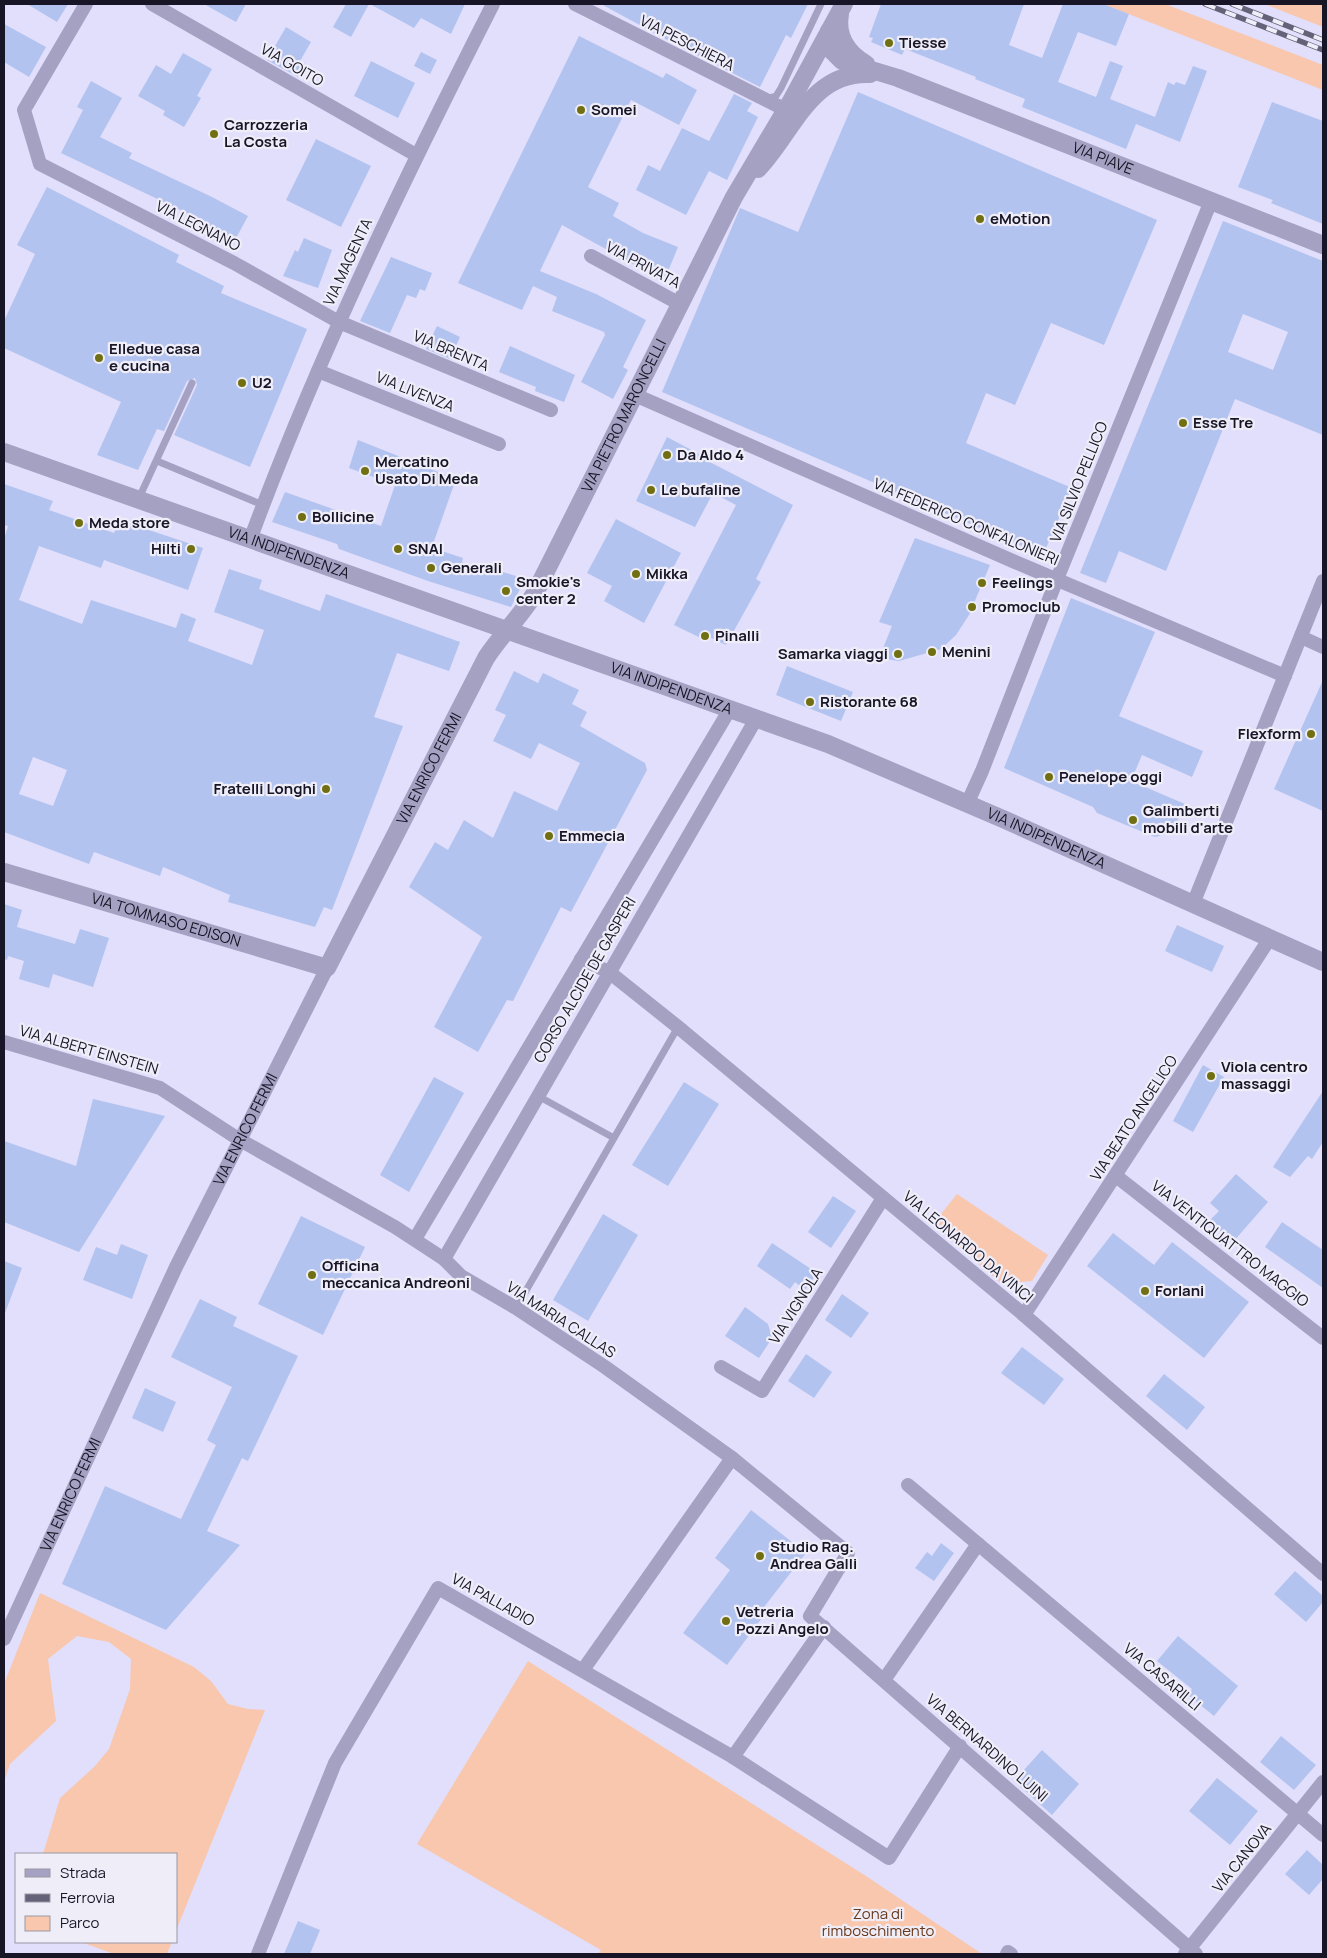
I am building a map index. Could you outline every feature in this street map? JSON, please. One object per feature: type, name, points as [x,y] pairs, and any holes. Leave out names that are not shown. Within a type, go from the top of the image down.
[{"type":"street","name":"VIA LEGNANO","points":[[86,4],[24,110],[40,164],[234,263],[339,322]]},
{"type":"street","name":"VIA GOITO","points":[[152,4],[416,155]]},
{"type":"street","name":"VIA MAGENTA","points":[[250,540],[339,322],[416,155],[493,4]]},
{"type":"street","name":"VIA PESCHIERA","points":[[581,5],[786,110]]},
{"type":"street","name":"VIA PIETRO MARONCELLI","points":[[505,630],[524,611],[535,593],[734,197],[786,110],[843,5]]},
{"type":"street","points":[[843,5],[839,20],[839,31],[846,48],[864,63],[881,72]]},
{"type":"street","points":[[830,30],[828,48],[836,57],[848,63],[881,72]]},
{"type":"street","name":"VIA PIAVE","points":[[881,72],[1323,245]]},
{"type":"street","name":"VIA PIETRO MARONCELLI","points":[[734,197],[770,156],[808,100],[822,89],[848,76],[881,74],[898,78]]},
{"type":"street","name":"VIA SILVIO PELLICO","points":[[967,804],[1212,201]]},
{"type":"street","name":"VIA PRIVATA","points":[[591,256],[680,304]]},
{"type":"street","name":"VIA BRENTA","points":[[339,322],[551,410]]},
{"type":"street","name":"VIA LIVENZA","points":[[318,371],[499,444]]},
{"type":"street","name":"VIA FEDERICO CONFALONIERI","points":[[635,395],[1285,676]]},
{"type":"street","name":"VIA INDIPENDENZA","points":[[4,452],[756,718],[847,752],[1323,962]]},
{"type":"street","points":[[1193,904],[1323,581]]},
{"type":"street","name":"VIA ENRICO FERMI","points":[[4,1639],[176,1267],[486,658],[505,630]]},
{"type":"street","points":[[1301,637],[1323,647]]},
{"type":"street","name":"CORSO ALCIDE DE GASPERI","points":[[415,1239],[730,709]]},
{"type":"street","name":"CORSO ALCIDE DE GASPERI","points":[[444,1259],[756,718]]},
{"type":"street","name":"VIA TOMMASO EDISON","points":[[4,872],[327,968]]},
{"type":"street","name":"VIA BEATO ANGELICO","points":[[1024,1315],[1270,938]]},
{"type":"street","name":"VIA LEONARDO DA VINCI","points":[[581,959],[609,972],[678,1027],[1024,1315],[1323,1574]]},
{"type":"street","name":"VIA ALBERT EINSTEIN","points":[[4,1042],[160,1088],[240,1140]]},
{"type":"street","name":"VIA MARIA CALLAS","points":[[240,1140],[415,1239],[444,1259],[461,1276],[516,1308],[604,1367],[732,1458],[848,1553]]},
{"type":"street","name":"VIA VENTIQUATTRO MAGGIO","points":[[1116,1176],[1323,1338]]},
{"type":"street","name":"VIA VIGNOLA","points":[[721,1367],[762,1391],[883,1198]]},
{"type":"street","points":[[732,1458],[584,1670],[733,1757],[889,1858],[960,1746]]},
{"type":"street","name":"VIA CASARILLI","points":[[908,1485],[1323,1835]]},
{"type":"street","points":[[884,1680],[978,1544]]},
{"type":"street","name":"VIA BERNARDINO LUINI","points":[[848,1553],[810,1616],[960,1746],[1190,1952]]},
{"type":"street","name":"VIA PALLADIO","points":[[258,1954],[336,1763],[438,1588],[584,1670]]},
{"type":"street","points":[[733,1757],[824,1628]]},
{"type":"street","name":"VIA CANOVA","points":[[1190,1952],[1323,1782]]},
{"type":"street","points":[[1007,1954],[1008,1952],[1011,1954]]},
{"type":"lane","points":[[763,99],[776,96],[821,4]]},
{"type":"lane","points":[[138,500],[192,383]]},
{"type":"lane","points":[[157,461],[263,505]]},
{"type":"lane","points":[[516,1308],[678,1027]]},
{"type":"lane","points":[[538,1096],[614,1138]]},
{"type":"green space","points":[[1103,4],[1165,4],[1323,65],[1323,90]]},
{"type":"green space","points":[[1264,4],[1323,4],[1323,27]]},
{"type":"green space","points":[[957,1194],[1048,1255],[1032,1281],[1002,1284],[933,1224]]},
{"type":"green space","points":[[40,1593],[194,1667],[211,1681],[228,1704],[248,1709],[265,1710],[178,1926],[178,1853],[43,1853],[60,1798],[95,1766],[109,1749],[130,1689],[131,1659],[109,1642],[77,1636],[48,1659],[56,1721],[10,1764],[4,1782],[4,1684]]},
{"type":"green space","name":"Zona di rimboschimento","points":[[528,1661],[869,1878],[982,1954],[598,1954],[601,1950],[417,1844]]},
{"type":"green space","points":[[84,1943],[172,1943],[167,1954],[114,1954]]},
{"type":"building","points":[[27,4],[68,4],[57,22]]},
{"type":"building","points":[[204,4],[246,4],[236,22]]},
{"type":"building","points":[[346,4],[369,4],[351,37],[333,27]]},
{"type":"building","points":[[370,4],[465,4],[451,34],[421,18],[414,28]]},
{"type":"building","points":[[601,4],[808,4],[791,38],[786,35],[760,87]]},
{"type":"building","points":[[881,4],[1024,4],[1009,45],[1042,58],[1063,4],[1103,4],[1129,14],[1116,46],[1078,32],[1058,82],[1096,97],[1110,61],[1123,66],[1110,99],[1155,117],[1168,82],[1174,85],[1176,82],[1185,85],[1193,66],[1207,71],[1180,142],[1136,124],[1126,149],[1022,107],[1025,99],[975,79],[976,77],[905,49],[902,55],[871,42],[873,38],[869,37]]},
{"type":"building","points":[[4,24],[46,47],[29,77],[4,62]]},
{"type":"building","points":[[286,27],[311,42],[300,61],[307,65],[300,78],[267,60]]},
{"type":"building","points":[[579,36],[663,78],[666,73],[697,90],[679,125],[631,100],[588,187],[619,203],[613,216],[643,233],[678,247],[664,281],[562,225],[540,271],[596,294],[646,320],[623,367],[628,370],[613,399],[581,382],[605,335],[604,332],[552,311],[557,297],[533,286],[522,310],[458,283]]},
{"type":"building","points":[[421,52],[437,60],[430,74],[414,66]]},
{"type":"building","points":[[183,53],[212,69],[197,96],[201,98],[184,127],[163,115],[165,111],[138,96],[156,65],[171,74]]},
{"type":"building","points":[[371,61],[415,83],[398,118],[354,96]]},
{"type":"building","points":[[91,81],[122,98],[100,137],[132,153],[129,158],[248,216],[235,240],[191,215],[61,153],[83,110],[77,107]]},
{"type":"building","points":[[858,92],[1157,220],[1104,345],[1051,323],[1015,405],[986,393],[966,443],[1072,488],[1043,555],[662,392],[740,208],[798,232]]},
{"type":"building","points":[[734,94],[752,103],[747,111],[758,117],[727,180],[709,171],[686,215],[636,190],[648,165],[660,171],[682,128],[709,141]]},
{"type":"building","points":[[1272,102],[1323,121],[1323,224],[1271,203],[1273,200],[1238,187]]},
{"type":"building","points":[[316,139],[371,166],[341,227],[286,200]]},
{"type":"building","points":[[47,187],[179,255],[176,262],[224,286],[221,293],[307,329],[250,467],[174,435],[197,385],[195,378],[187,381],[164,431],[157,429],[138,470],[97,455],[121,402],[4,348],[4,321],[35,254],[17,245]]},
{"type":"building","points":[[1223,221],[1323,261],[1323,435],[1235,399],[1166,571],[1119,551],[1106,583],[1080,573]],"holes":[[[1243,314],[1288,332],[1273,370],[1228,352]]]},
{"type":"building","points":[[304,238],[332,250],[318,288],[283,276],[295,250],[298,252]]},
{"type":"building","points":[[391,257],[432,273],[425,291],[420,289],[416,298],[407,295],[390,333],[360,321]]},
{"type":"building","points":[[437,326],[460,337],[450,359],[426,349]]},
{"type":"building","points":[[510,346],[575,375],[564,402],[535,391],[536,387],[499,372]]},
{"type":"building","points":[[667,437],[701,455],[700,457],[793,505],[756,579],[761,582],[726,645],[709,637],[707,641],[674,625],[736,505],[713,493],[695,527],[636,501]]},
{"type":"building","points":[[358,440],[456,479],[433,544],[443,548],[442,551],[463,558],[462,562],[496,574],[497,570],[525,579],[511,607],[428,581],[339,549],[337,544],[272,522],[285,492],[381,526],[395,485],[349,468]]},
{"type":"building","points":[[4,484],[53,501],[49,510],[114,533],[119,520],[203,548],[188,590],[104,560],[101,568],[39,546],[19,600],[82,624],[91,600],[176,628],[181,613],[196,619],[188,641],[252,665],[264,630],[214,612],[229,569],[262,580],[259,589],[320,611],[326,594],[460,642],[449,671],[397,653],[374,717],[403,726],[332,910],[324,907],[315,927],[228,902],[230,895],[163,867],[160,876],[94,852],[89,864],[4,832],[4,539],[8,526],[4,525]],"holes":[[[33,757],[67,770],[53,806],[19,794]]]},
{"type":"building","points":[[616,519],[681,553],[644,623],[604,601],[612,586],[587,573]]},
{"type":"building","points":[[915,538],[990,565],[969,615],[956,635],[941,649],[899,661],[879,658],[892,626],[879,622]]},
{"type":"building","points":[[1071,598],[1155,632],[1119,716],[1203,751],[1192,777],[1142,755],[1131,781],[1185,804],[1173,832],[1155,837],[1097,813],[1093,807],[1004,768]]},
{"type":"building","points":[[787,666],[853,692],[841,721],[776,695]]},
{"type":"building","points":[[514,671],[538,683],[543,673],[579,690],[572,704],[587,712],[580,726],[645,763],[647,770],[571,912],[561,907],[513,1001],[507,1000],[478,1052],[434,1027],[482,937],[409,887],[435,842],[448,850],[464,820],[493,838],[514,791],[557,811],[580,763],[539,743],[531,759],[493,741],[506,715],[495,710]]},
{"type":"building","name":"Flexform","points":[[1323,680],[1323,811],[1274,789]]},
{"type":"building","points":[[4,904],[22,910],[17,927],[75,944],[80,929],[109,938],[93,987],[53,974],[49,988],[19,979],[24,961],[8,956],[7,960],[4,959]]},
{"type":"building","points":[[1177,925],[1224,946],[1212,972],[1165,951]]},
{"type":"building","points":[[1203,1065],[1224,1077],[1193,1132],[1173,1121]]},
{"type":"building","points":[[434,1077],[464,1093],[409,1192],[380,1175]]},
{"type":"building","points":[[684,1082],[719,1104],[668,1186],[632,1165]]},
{"type":"building","points":[[1323,1091],[1323,1142],[1312,1159],[1308,1156],[1290,1177],[1273,1167]]},
{"type":"building","points":[[93,1099],[165,1116],[79,1252],[4,1222],[4,1141],[76,1166]]},
{"type":"building","points":[[1236,1174],[1268,1202],[1233,1242],[1209,1221],[1219,1211],[1210,1203]]},
{"type":"building","points":[[833,1196],[856,1211],[831,1248],[808,1232]]},
{"type":"building","points":[[603,1214],[638,1235],[588,1321],[553,1300]]},
{"type":"building","name":"Officina meccanica Andreoni","points":[[301,1216],[365,1247],[323,1335],[258,1304]]},
{"type":"building","points":[[1282,1222],[1323,1250],[1323,1288],[1265,1247]]},
{"type":"building","points":[[1113,1233],[1154,1265],[1172,1242],[1249,1302],[1204,1358],[1087,1266]]},
{"type":"building","points":[[772,1243],[817,1273],[805,1290],[795,1282],[790,1289],[757,1266]]},
{"type":"building","points":[[121,1244],[148,1255],[132,1299],[83,1280],[96,1247],[117,1255]]},
{"type":"building","points":[[4,1261],[22,1268],[5,1313],[4,1313]]},
{"type":"building","points":[[842,1294],[869,1313],[851,1338],[825,1320]]},
{"type":"building","points":[[200,1299],[237,1317],[233,1326],[298,1356],[248,1461],[242,1458],[207,1531],[240,1545],[166,1630],[62,1584],[105,1486],[181,1519],[216,1445],[207,1440],[232,1387],[171,1357]]},
{"type":"building","points":[[745,1307],[768,1324],[772,1338],[759,1358],[725,1336]]},
{"type":"building","points":[[1022,1347],[1064,1379],[1044,1405],[1001,1373]]},
{"type":"building","points":[[806,1354],[832,1372],[814,1398],[788,1381]]},
{"type":"building","points":[[1164,1374],[1205,1407],[1187,1430],[1146,1396]]},
{"type":"building","points":[[145,1388],[176,1402],[163,1432],[132,1418]]},
{"type":"building","points":[[751,1510],[806,1553],[764,1607],[768,1610],[727,1665],[683,1633],[730,1570],[715,1558]]},
{"type":"building","points":[[941,1543],[954,1553],[934,1581],[915,1568],[927,1552],[932,1556]]},
{"type":"building","points":[[1295,1571],[1323,1596],[1323,1602],[1306,1622],[1274,1594]]},
{"type":"building","points":[[1178,1636],[1238,1686],[1214,1716],[1188,1695],[1192,1689],[1157,1661]]},
{"type":"building","points":[[1281,1736],[1316,1765],[1294,1790],[1260,1762]]},
{"type":"building","points":[[1042,1750],[1079,1784],[1052,1815],[1014,1781]]},
{"type":"building","points":[[1217,1778],[1258,1811],[1230,1845],[1189,1811]]},
{"type":"building","points":[[1307,1850],[1323,1865],[1323,1879],[1309,1895],[1285,1874]]},
{"type":"building","points":[[298,1921],[320,1930],[310,1954],[284,1954]]},
{"type":"railway","points":[[1205,4],[1323,50]]},
{"type":"railway","points":[[1232,4],[1323,40]]},
{"type":"place","name":"Tiesse","points":[[889,43]]},
{"type":"place","name":"Somei","points":[[581,110]]},
{"type":"place","name":"Carrozzeria La Costa","points":[[214,134]]},
{"type":"place","name":"eMotion","points":[[980,219]]},
{"type":"place","name":"Elledue casa e cucina","points":[[99,358]]},
{"type":"place","name":"U2","points":[[242,383]]},
{"type":"place","name":"Esse Tre","points":[[1183,423]]},
{"type":"place","name":"Da Aldo 4","points":[[667,455]]},
{"type":"place","name":"Mercatino Usato Di Meda","points":[[365,471]]},
{"type":"place","name":"Le bufaline","points":[[651,490]]},
{"type":"place","name":"Bollicine","points":[[302,517]]},
{"type":"place","name":"Meda store","points":[[79,523]]},
{"type":"place","name":"Hilti","points":[[191,549]]},
{"type":"place","name":"SNAI","points":[[398,549]]},
{"type":"place","name":"Generali","points":[[431,568]]},
{"type":"place","name":"Mikka","points":[[636,574]]},
{"type":"place","name":"Feelings","points":[[982,583]]},
{"type":"place","name":"Smokie's center 2","points":[[506,591]]},
{"type":"place","name":"Promoclub","points":[[972,607]]},
{"type":"place","name":"Pinalli","points":[[705,636]]},
{"type":"place","name":"Menini","points":[[932,652]]},
{"type":"place","name":"Samarka viaggi","points":[[898,654]]},
{"type":"place","name":"Ristorante 68","points":[[810,702]]},
{"type":"place","name":"Flexform","points":[[1311,734]]},
{"type":"place","name":"Penelope oggi","points":[[1049,777]]},
{"type":"place","name":"Fratelli Longhi","points":[[326,789]]},
{"type":"place","name":"Galimberti mobili d'arte","points":[[1133,820]]},
{"type":"place","name":"Emmecia","points":[[549,836]]},
{"type":"place","name":"Viola centro massaggi","points":[[1211,1076]]},
{"type":"place","name":"Officina meccanica Andreoni","points":[[312,1275]]},
{"type":"place","name":"Forlani","points":[[1145,1291]]},
{"type":"place","name":"Studio Rag. Andrea Galli","points":[[760,1556]]},
{"type":"place","name":"Vetreria Pozzi Angelo","points":[[726,1621]]}]
